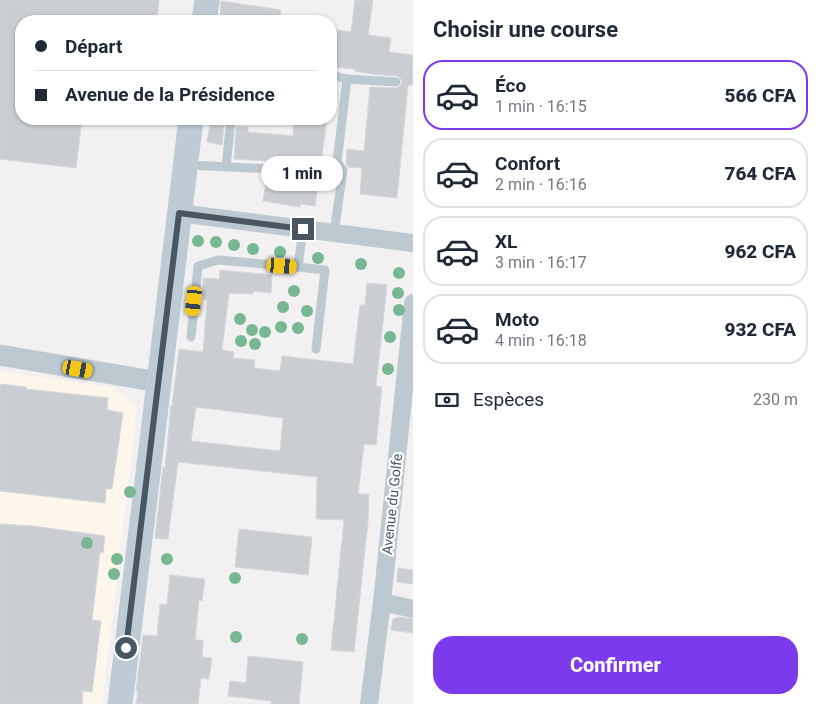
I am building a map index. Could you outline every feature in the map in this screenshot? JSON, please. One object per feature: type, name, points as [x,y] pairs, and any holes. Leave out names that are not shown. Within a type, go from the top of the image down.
[{"type":"main road","points":[[205,15],[207,0]]},
{"type":"main road","points":[[120,704],[190,125]]},
{"type":"street","points":[[179,213],[413,243]]},
{"type":"street","name":"Avenue du Golfe","points":[[369,704],[382,602],[413,303]]},
{"type":"street","points":[[0,355],[159,382]]},
{"type":"street","points":[[382,602],[413,610]]},
{"type":"lane","points":[[337,76],[347,79],[396,82]]},
{"type":"lane","points":[[334,233],[343,170],[336,162],[347,79]]},
{"type":"lane","points":[[226,167],[230,125]]},
{"type":"lane","points":[[185,165],[274,169]]},
{"type":"lane","points":[[298,267],[303,229]]},
{"type":"lane","points":[[191,337],[198,266],[218,260],[298,267],[325,270],[316,349]]},
{"type":"shaded area","points":[[0,371],[115,388],[137,408],[102,704],[0,704]]},
{"type":"building","points":[[0,0],[159,0],[158,15],[15,15],[15,125],[81,125],[76,168],[0,159]]},
{"type":"building","points":[[355,0],[373,0],[368,35],[391,38],[389,52],[413,55],[413,85],[408,85],[397,198],[360,194],[362,168],[348,167],[346,163],[347,149],[364,151],[370,87],[396,88],[402,83],[401,79],[397,76],[372,74],[355,71],[355,69],[337,68],[337,30],[351,32]]},
{"type":"building","points":[[221,1],[281,10],[280,15],[220,15]]},
{"type":"building","points":[[210,125],[224,126],[222,145],[207,142]]},
{"type":"building","points":[[294,125],[326,125],[315,206],[301,204],[300,207],[263,201],[267,175],[277,174],[280,170],[279,166],[269,161],[234,159],[236,127],[248,127],[248,132],[293,136]]},
{"type":"building","points":[[220,270],[272,275],[271,293],[253,291],[253,294],[229,293],[222,350],[234,352],[233,358],[255,360],[254,368],[280,371],[282,356],[353,364],[360,305],[365,305],[367,283],[387,285],[376,386],[382,387],[376,445],[364,444],[358,494],[369,494],[368,521],[354,652],[331,650],[344,520],[316,519],[317,477],[178,462],[168,539],[155,538],[179,349],[203,352],[207,300],[203,299],[203,278],[219,279]],"holes":[[[196,407],[283,418],[280,451],[191,441]]]},
{"type":"building","points":[[0,384],[26,387],[26,389],[108,398],[107,410],[123,413],[112,489],[106,489],[105,503],[0,491]]},
{"type":"building","points":[[0,524],[33,526],[105,536],[103,553],[100,552],[92,620],[101,621],[92,692],[83,691],[82,704],[0,704]]},
{"type":"building","points":[[239,529],[312,537],[308,575],[235,567]]},
{"type":"building","points":[[398,568],[413,570],[413,584],[397,582]]},
{"type":"building","points":[[170,575],[205,579],[202,601],[199,600],[195,640],[203,640],[202,657],[212,658],[209,679],[201,678],[198,704],[136,704],[143,635],[157,636],[160,604],[167,605]]},
{"type":"building","points":[[399,617],[413,619],[413,633],[391,630],[393,619]]},
{"type":"building","points":[[248,656],[303,662],[299,704],[271,704],[271,701],[228,696],[230,681],[246,683]]},
{"type":"route","points":[[126,648],[179,213],[303,229]]}]
